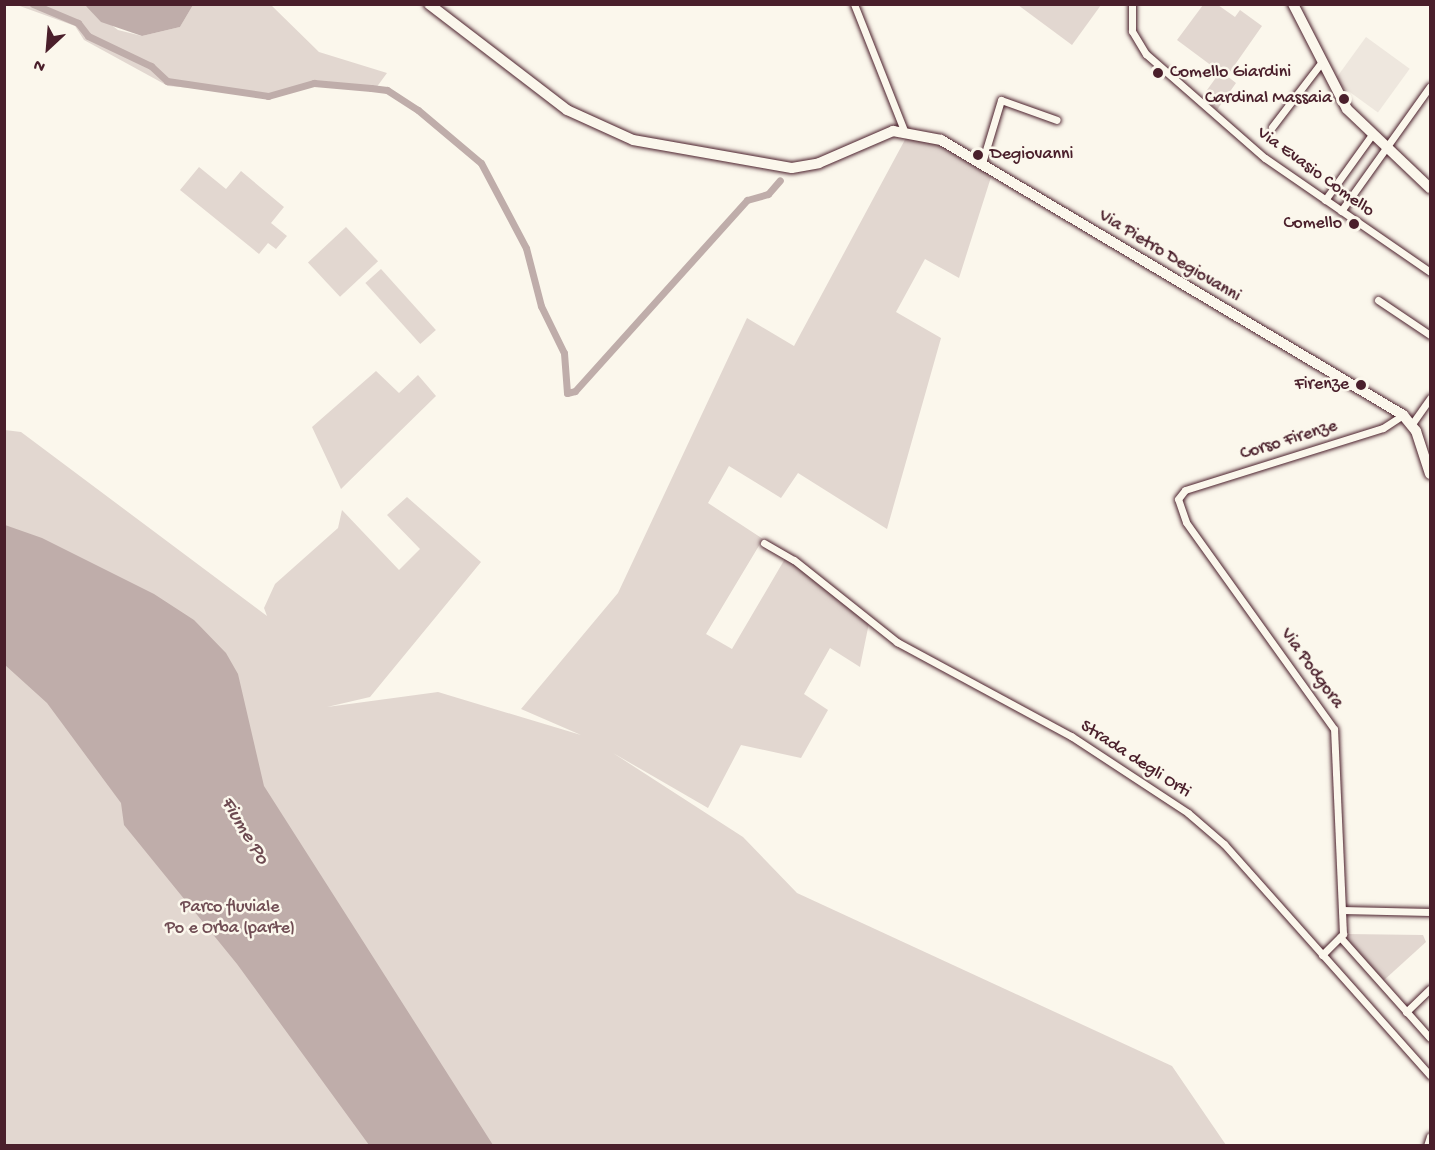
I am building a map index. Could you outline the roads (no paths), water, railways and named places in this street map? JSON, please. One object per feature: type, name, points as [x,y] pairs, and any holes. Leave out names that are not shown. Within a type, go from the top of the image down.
[{"type":"street","points":[[429,4],[567,110],[633,140],[792,168],[819,163],[880,134],[904,130],[854,4]]},
{"type":"street","name":"Via Evasio Comello","points":[[1132,4],[1129,19],[1136,41],[1265,158],[1431,272]]},
{"type":"street","points":[[1296,7],[1321,63],[1347,109],[1371,136],[1431,188]]},
{"type":"street","points":[[1272,127],[1321,63]]},
{"type":"street","points":[[1341,211],[1384,148],[1431,86]]},
{"type":"street","points":[[982,163],[1001,100],[1057,120]]},
{"type":"street","name":"Via Pietro Degiovanni","points":[[904,130],[941,140],[982,163],[1403,415],[1412,424]]},
{"type":"street","points":[[1325,200],[1371,136]]},
{"type":"street","points":[[1378,300],[1431,335]]},
{"type":"street","points":[[1430,472],[1412,424],[1431,398]]},
{"type":"street","name":"Corso Firenze","points":[[1181,492],[1383,428],[1403,415]]},
{"type":"street","name":"Via Podgora","points":[[1181,492],[1178,505],[1186,522],[1332,722],[1342,910],[1340,938]]},
{"type":"street","name":"Strada degli Orti","points":[[764,543],[794,560],[897,642],[1071,736],[1167,797],[1224,844],[1431,1075]]},
{"type":"street","points":[[1342,910],[1431,912]]},
{"type":"street","points":[[1322,955],[1340,938],[1431,1038]]},
{"type":"street","points":[[1406,1012],[1431,989]]},
{"type":"street","points":[[1427,1146],[1431,1136]]},
{"type":"water","points":[[85,5],[193,5],[180,27],[142,36],[101,22]]},
{"type":"water","name":"Fiume Po","points":[[5,525],[42,538],[154,594],[194,620],[226,653],[238,674],[264,786],[493,1145],[369,1145],[237,964],[124,825],[121,803],[47,703],[5,665]]},
{"type":"waterway","points":[[33,4],[78,23],[88,36],[151,66],[167,81],[268,96],[314,83],[371,88],[387,90],[418,110],[481,163],[526,248],[541,306],[564,353],[567,393],[575,391],[747,200],[768,194],[780,180]]},
{"type":"place","name":"Comello Giardini","points":[[1158,73]]},
{"type":"place","name":"Cardinal Massaia","points":[[1344,99]]},
{"type":"place","name":"Degiovanni","points":[[978,155]]},
{"type":"place","name":"Comello","points":[[1354,224]]},
{"type":"place","name":"Firenze","points":[[1361,385]]},
{"type":"park label","name":"Parco fluviale Po e Orba (parte)","points":[[230,919]]}]
